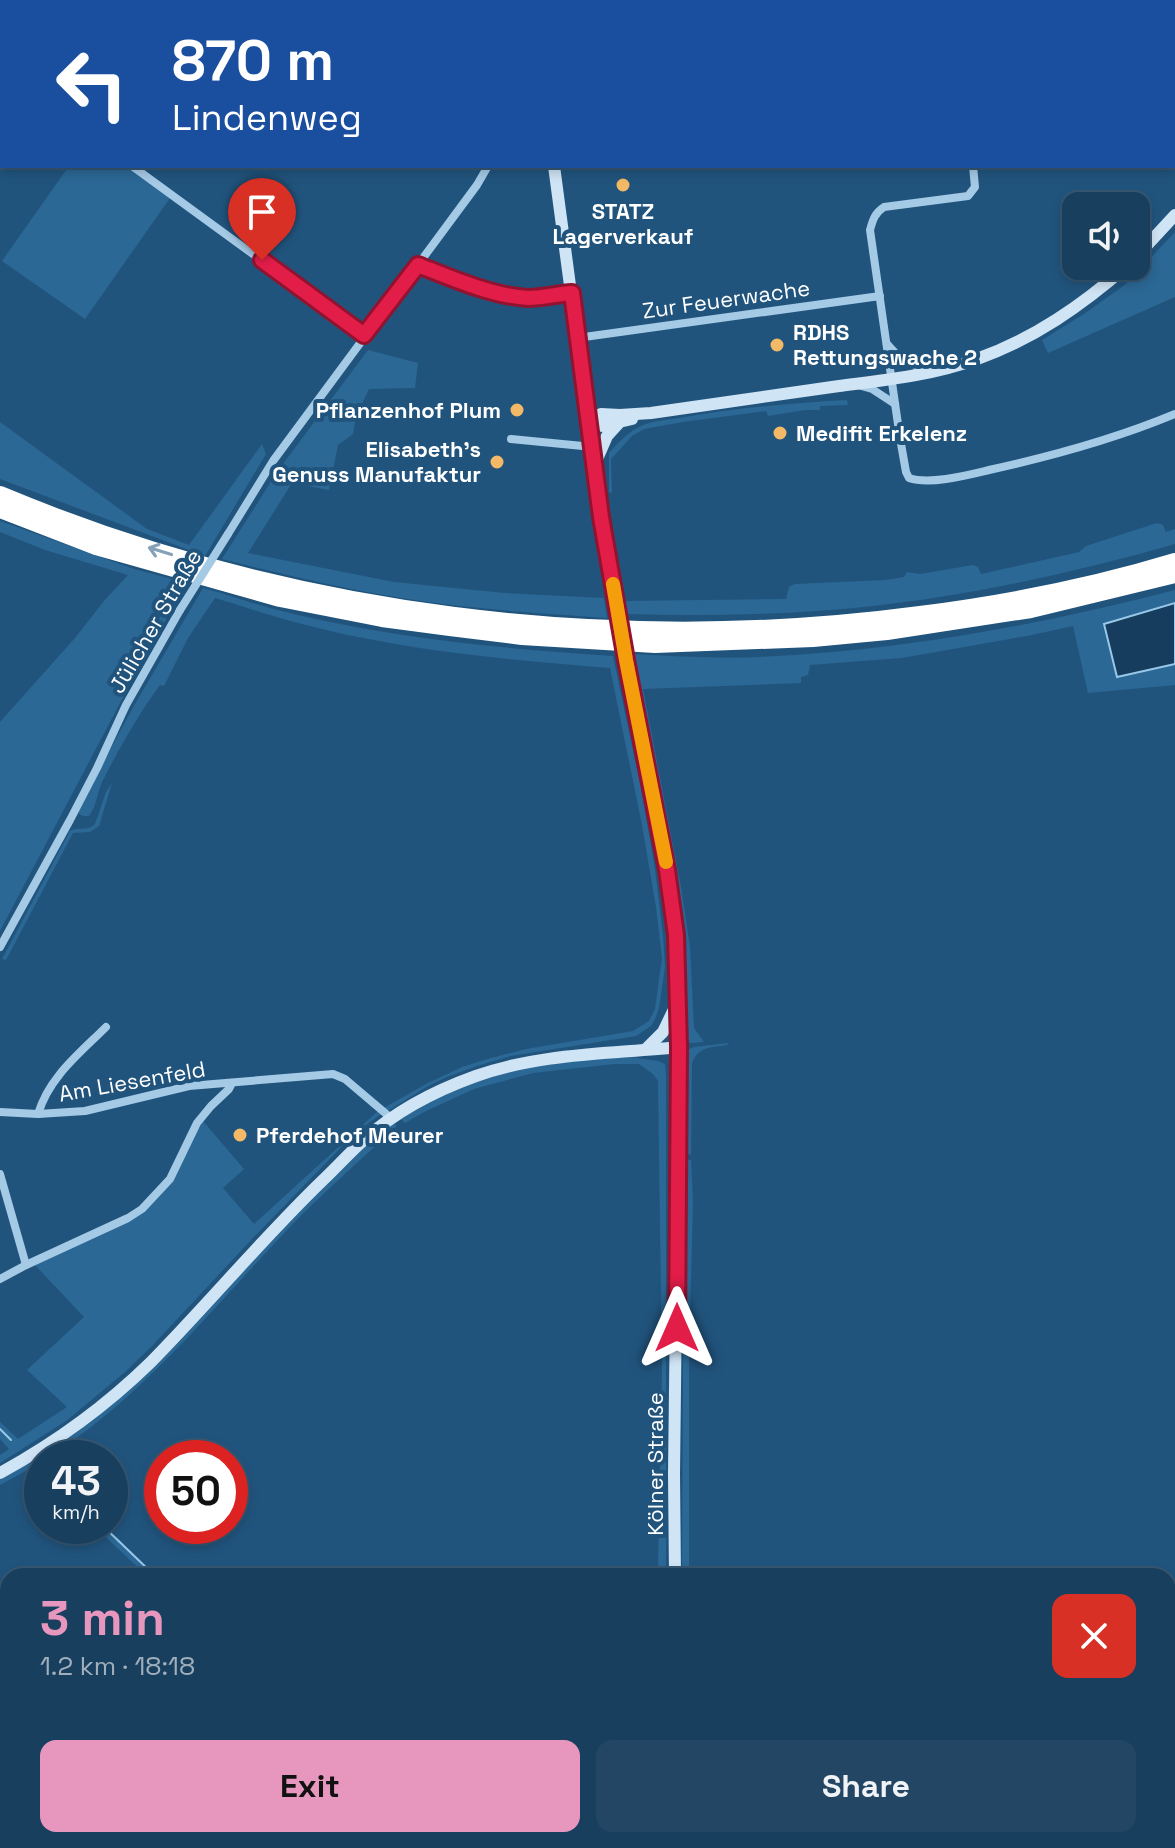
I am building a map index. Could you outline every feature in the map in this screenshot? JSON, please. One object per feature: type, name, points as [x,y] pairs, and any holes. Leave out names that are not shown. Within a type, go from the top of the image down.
[{"type":"highway","points":[[0,494],[100,532],[285,586],[448,615],[598,628],[729,630],[880,619],[1025,597],[1175,561]]},
{"type":"highway","points":[[0,510],[96,547],[280,599],[382,619],[464,630],[522,637],[655,645],[813,639],[901,630],[1031,610],[1175,575]]},
{"type":"main road","name":"Kölner Straße","points":[[554,168],[615,596],[667,870],[676,935],[679,1047],[675,1568]]},
{"type":"main road","points":[[1150,242],[1175,215]]},
{"type":"main road","points":[[589,421],[601,414],[651,413],[891,379],[956,366],[1041,330],[1074,310],[1110,280]]},
{"type":"main road","points":[[589,421],[602,426],[620,424],[651,413]]},
{"type":"main road","points":[[595,466],[607,436],[620,424]]},
{"type":"main road","points":[[646,1049],[663,1032],[678,1001]]},
{"type":"main road","points":[[0,1473],[64,1435],[149,1363],[306,1197],[391,1118],[443,1090],[496,1069],[551,1059],[679,1047]]},
{"type":"street","points":[[135,168],[364,335]]},
{"type":"street","name":"Jülicher Straße","points":[[2,944],[77,807],[126,705],[180,610],[273,461],[487,168]]},
{"type":"street","points":[[973,168],[975,187],[968,196],[884,207],[873,218],[870,230],[891,379],[909,478],[922,481],[966,475],[1090,446],[1175,414]]},
{"type":"street","points":[[418,265],[454,279],[525,298],[572,293]]},
{"type":"street","name":"Zur Feuerwache","points":[[577,338],[880,296]]},
{"type":"street","points":[[886,343],[898,356],[926,372]]},
{"type":"street","points":[[853,384],[872,389],[895,404]]},
{"type":"street","points":[[511,439],[593,447]]},
{"type":"street","name":"Am Liesenfeld","points":[[38,1114],[51,1083],[106,1027]]},
{"type":"street","name":"Am Liesenfeld","points":[[0,1112],[38,1114],[85,1111],[189,1086],[333,1074],[345,1079],[391,1118]]},
{"type":"street","name":"Am Liesenfeld","points":[[0,1279],[142,1209],[170,1179],[197,1123],[232,1083]]},
{"type":"street","points":[[0,1174],[26,1265]]},
{"type":"shaded area","points":[[68,168],[128,168],[170,198],[85,319],[2,261]]},
{"type":"shaded area","points":[[1175,232],[1175,297],[1048,353],[1042,340],[1130,280],[1150,280],[1150,259]]},
{"type":"shaded area","points":[[368,350],[418,363],[415,388],[369,389],[356,417],[353,434],[338,445],[329,490],[292,483],[248,553],[394,582],[504,593],[604,598],[607,618],[478,608],[401,598],[222,559],[277,472]]},
{"type":"shaded area","points":[[847,400],[848,405],[820,406],[820,410],[768,416],[766,411],[644,429],[632,436],[611,459],[612,493],[609,492],[609,453],[625,436],[642,426],[657,421],[742,409]]},
{"type":"shaded area","points":[[0,422],[147,529],[189,545],[262,444],[266,454],[205,556],[0,479]]},
{"type":"shaded area","points":[[0,521],[134,569],[187,583],[139,667],[0,931],[0,722],[128,575],[45,550],[0,532]]},
{"type":"shaded area","points":[[1157,523],[1163,525],[1166,532],[1175,529],[1175,544],[1059,574],[943,597],[805,612],[626,614],[625,601],[786,599],[789,587],[795,584],[886,580],[904,577],[907,572],[920,574],[973,565],[978,567],[981,574],[1079,552],[1086,546]]},
{"type":"shaded area","points":[[203,588],[286,612],[376,631],[494,646],[613,656],[641,788],[663,935],[665,967],[659,1008],[651,1026],[636,1036],[511,1056],[477,1066],[428,1086],[386,1112],[382,1109],[462,1067],[526,1049],[633,1031],[649,1021],[655,1009],[662,958],[642,825],[610,668],[414,647],[336,632],[215,598],[188,638],[164,686],[160,685],[123,743],[103,780],[92,812],[89,816],[79,814],[84,797],[135,704]]},
{"type":"shaded area","points":[[1175,590],[1175,685],[1088,693],[1073,626],[902,658],[810,665],[808,675],[801,677],[801,683],[643,689],[681,887],[690,947],[694,1028],[704,1042],[690,1043],[686,1038],[680,922],[631,654],[743,658],[864,649],[1021,625]]},
{"type":"shaded area","points":[[1175,603],[1175,664],[1117,677],[1104,624]]},
{"type":"shaded area","points":[[112,783],[99,826],[90,832],[73,833],[6,960],[2,959],[70,831],[95,824]]},
{"type":"shaded area","points":[[729,1043],[702,1051],[692,1063],[691,1155],[683,1147],[687,1050]]},
{"type":"shaded area","points":[[630,1057],[665,1064],[666,1568],[658,1568],[662,1369],[658,1081],[639,1064],[533,1073],[474,1089],[405,1123],[401,1119],[435,1098],[499,1074],[556,1062]]},
{"type":"shaded area","points":[[378,1111],[381,1114],[354,1134],[125,1372],[66,1421],[36,1440],[24,1440],[24,1448],[0,1463],[0,1455],[9,1449],[0,1439],[0,1422],[18,1439],[67,1407],[27,1370],[84,1317],[33,1263],[84,1240],[158,1197],[203,1121],[244,1169],[223,1188],[254,1224]]},
{"type":"shaded area","points":[[394,1123],[397,1126],[299,1217],[144,1381],[114,1409],[72,1440],[60,1440],[83,1425],[383,1129]]},
{"type":"shaded area","points":[[691,1160],[693,1202],[689,1568],[682,1568],[685,1162]]},
{"type":"shaded area","points":[[24,1463],[24,1472],[0,1485],[0,1479]]},
{"type":"shaded area","points":[[113,1544],[124,1544],[149,1568],[139,1568]]},
{"type":"waterway","points":[[0,1429],[11,1440]]},
{"type":"waterway","points":[[122,1544],[147,1568]]},
{"type":"slow traffic","points":[[613,584],[666,862]]},
{"type":"place","name":"STATZ Lagerverkauf","points":[[623,185]]},
{"type":"place","name":"RDHS Rettungswache 2","points":[[777,345]]},
{"type":"place","name":"Pflanzenhof Plum","points":[[517,410]]},
{"type":"place","name":"Medifit Erkelenz","points":[[780,433]]},
{"type":"place","name":"Elisabeth’s Genuss Manufaktur","points":[[497,462]]},
{"type":"place","name":"Pferdehof Meurer","points":[[240,1135]]},
{"type":"route","points":[[262,260],[364,335],[418,265],[454,279],[525,298],[572,293],[601,517],[667,870],[676,935],[679,1047],[677,1328]]}]
